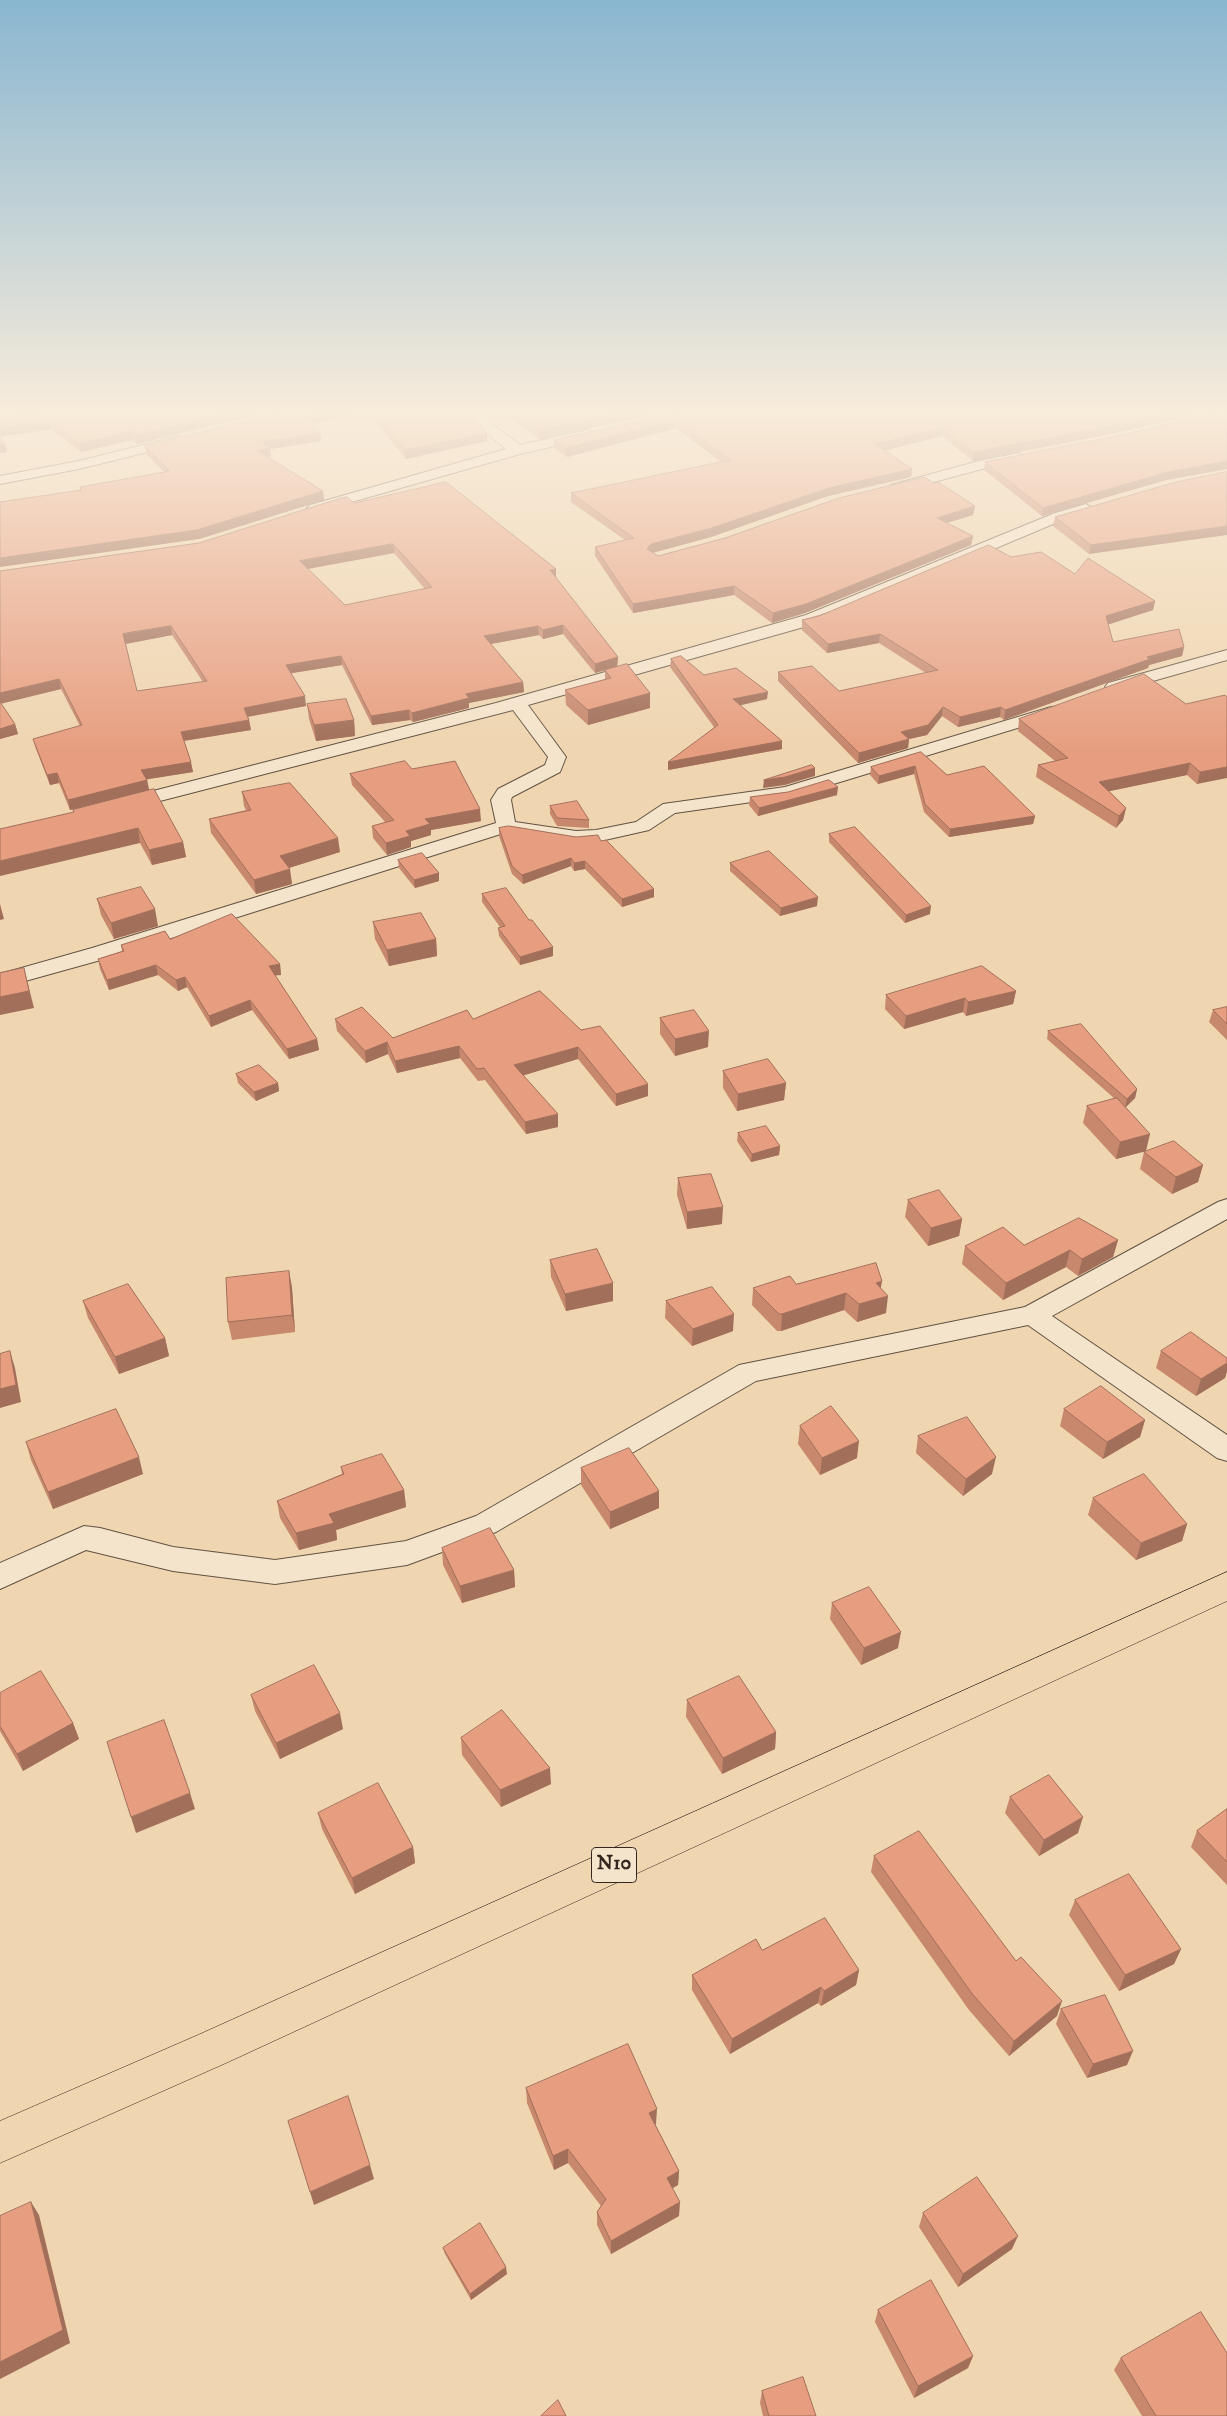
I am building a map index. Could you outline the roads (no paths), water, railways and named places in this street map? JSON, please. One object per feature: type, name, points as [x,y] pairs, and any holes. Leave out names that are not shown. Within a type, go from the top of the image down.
[{"type":"main road","name":"N10","points":[[0,2142],[212,2049],[1227,1586]]},
{"type":"street","points":[[106,809],[518,703],[812,618],[1041,524]]},
{"type":"street","points":[[1094,694],[1127,682],[1227,655]]},
{"type":"street","points":[[506,826],[501,800],[505,793],[553,768],[557,762],[557,757],[518,703]]},
{"type":"street","points":[[0,981],[109,950],[506,826],[576,836],[596,836],[642,826],[670,808],[787,792],[1038,717],[1070,704]]},
{"type":"street","points":[[0,1578],[84,1538],[100,1540],[173,1559],[275,1572],[407,1553],[486,1524],[612,1453],[749,1372],[1032,1315],[1227,1208]]},
{"type":"street","points":[[1032,1315],[1227,1450]]}]
